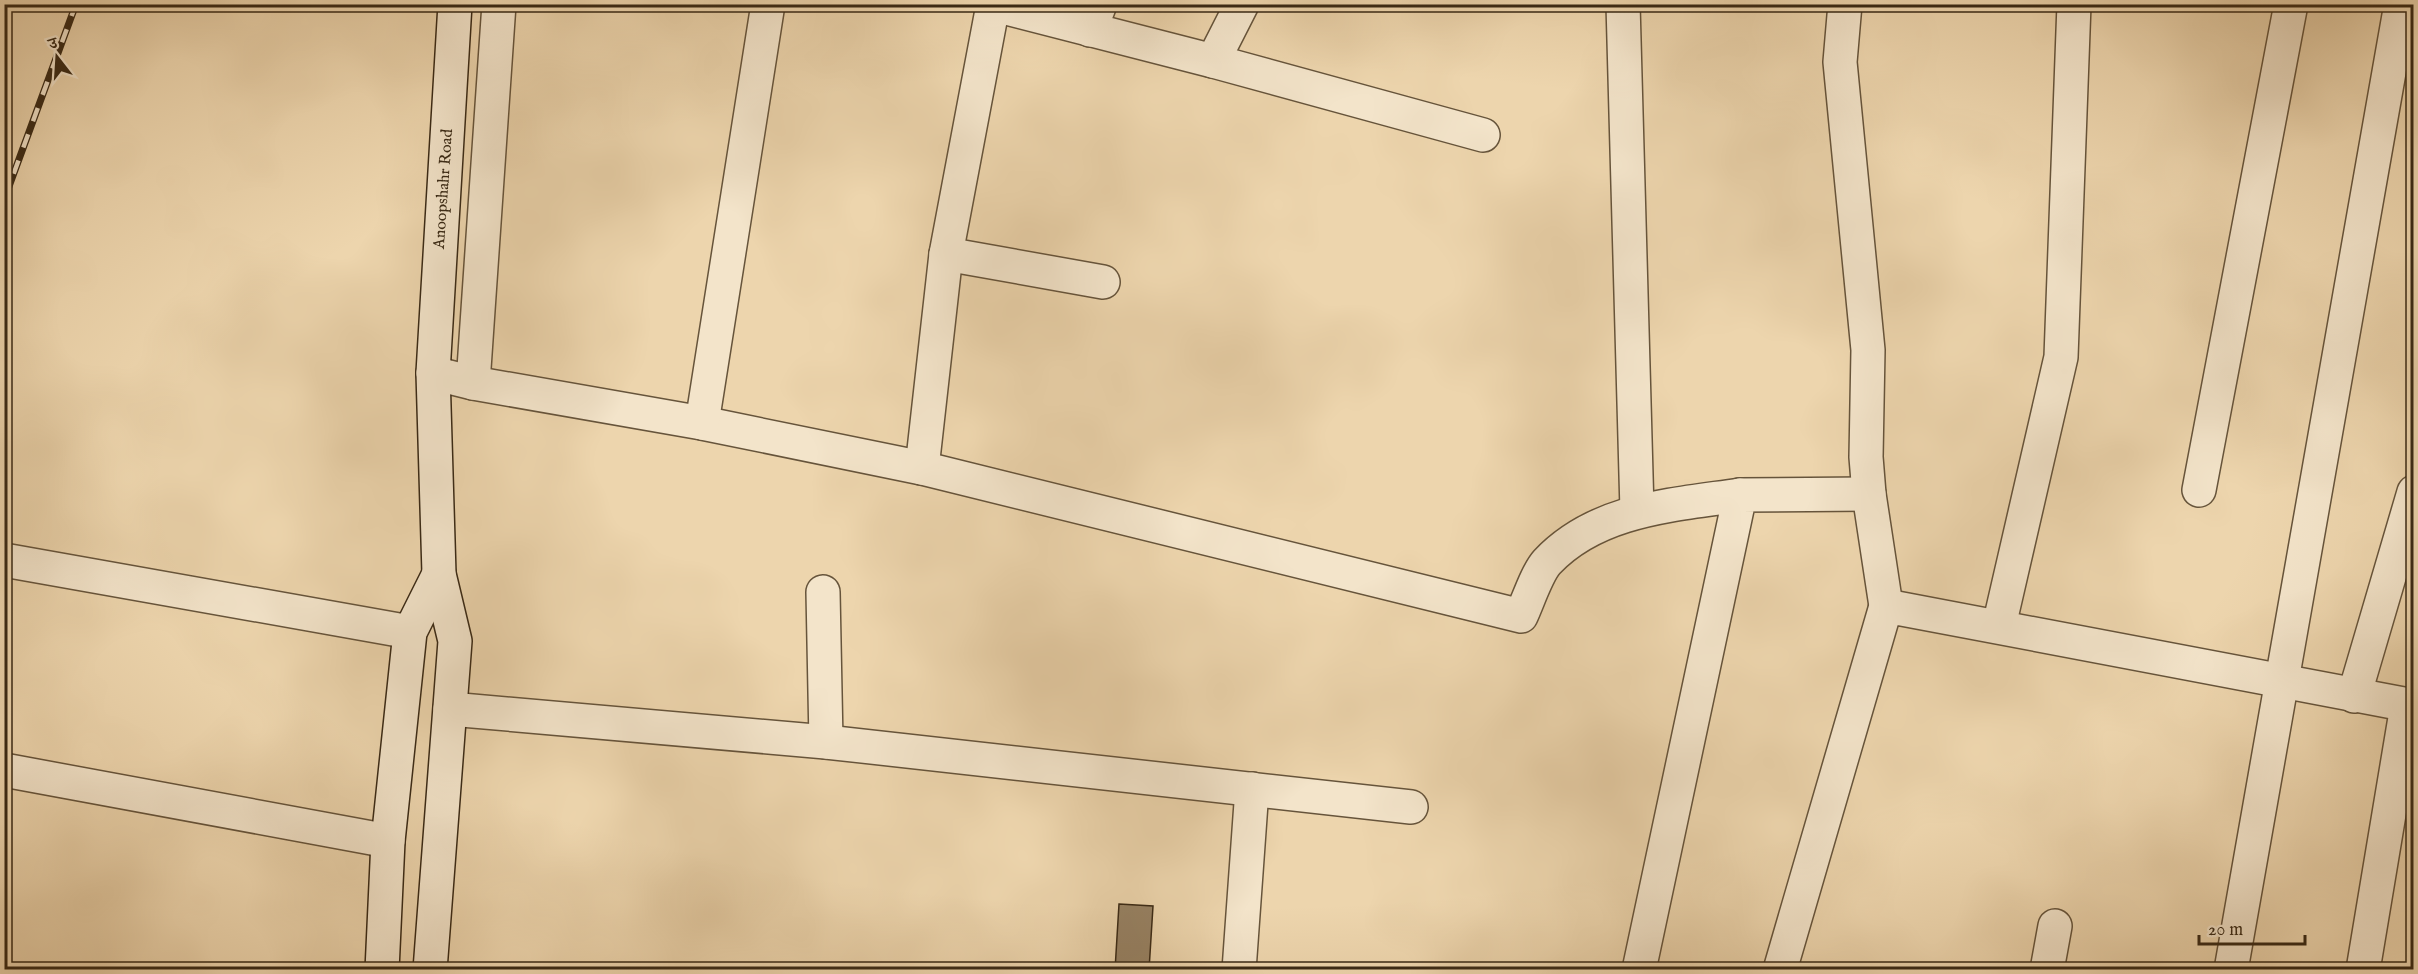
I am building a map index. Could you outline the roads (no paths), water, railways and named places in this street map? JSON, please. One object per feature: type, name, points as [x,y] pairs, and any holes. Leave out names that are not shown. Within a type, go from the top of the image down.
[{"type":"street","name":"Anoopshahr Road","points":[[430,969],[455,641],[439,574],[433,373],[455,4]]},
{"type":"street","points":[[474,383],[499,4]]},
{"type":"street","points":[[702,423],[768,4]]},
{"type":"street","points":[[1213,61],[1242,4]]},
{"type":"street","points":[[1623,4],[1637,511]]},
{"type":"street","points":[[1780,969],[1886,606],[1869,494],[1866,457],[1868,350],[1840,62],[1845,4]]},
{"type":"street","points":[[1999,626],[2061,357],[2074,4]]},
{"type":"street","points":[[2199,490],[2291,4]]},
{"type":"street","points":[[2231,969],[2401,4]]},
{"type":"street","points":[[922,468],[946,254],[992,5],[1095,17],[1213,61],[1483,135]]},
{"type":"street","points":[[946,254],[1103,282]]},
{"type":"street","points":[[433,373],[474,383],[702,423],[922,468],[1521,616],[1546,563],[1588,530],[1637,511],[1740,495],[1869,494]]},
{"type":"street","points":[[2354,696],[2414,492]]},
{"type":"street","points":[[1639,969],[1740,495]]},
{"type":"street","points":[[4,560],[410,632]]},
{"type":"street","points":[[382,969],[388,841],[410,632],[439,574]]},
{"type":"street","points":[[823,592],[826,742]]},
{"type":"street","points":[[1886,606],[2410,706],[2363,969]]},
{"type":"street","points":[[450,709],[826,742],[1411,807]]},
{"type":"street","points":[[4,770],[388,841]]},
{"type":"street","points":[[1239,969],[1252,789]]},
{"type":"street","points":[[2047,969],[2055,926]]},
{"type":"railway","points":[[4,200],[76,4]]}]
